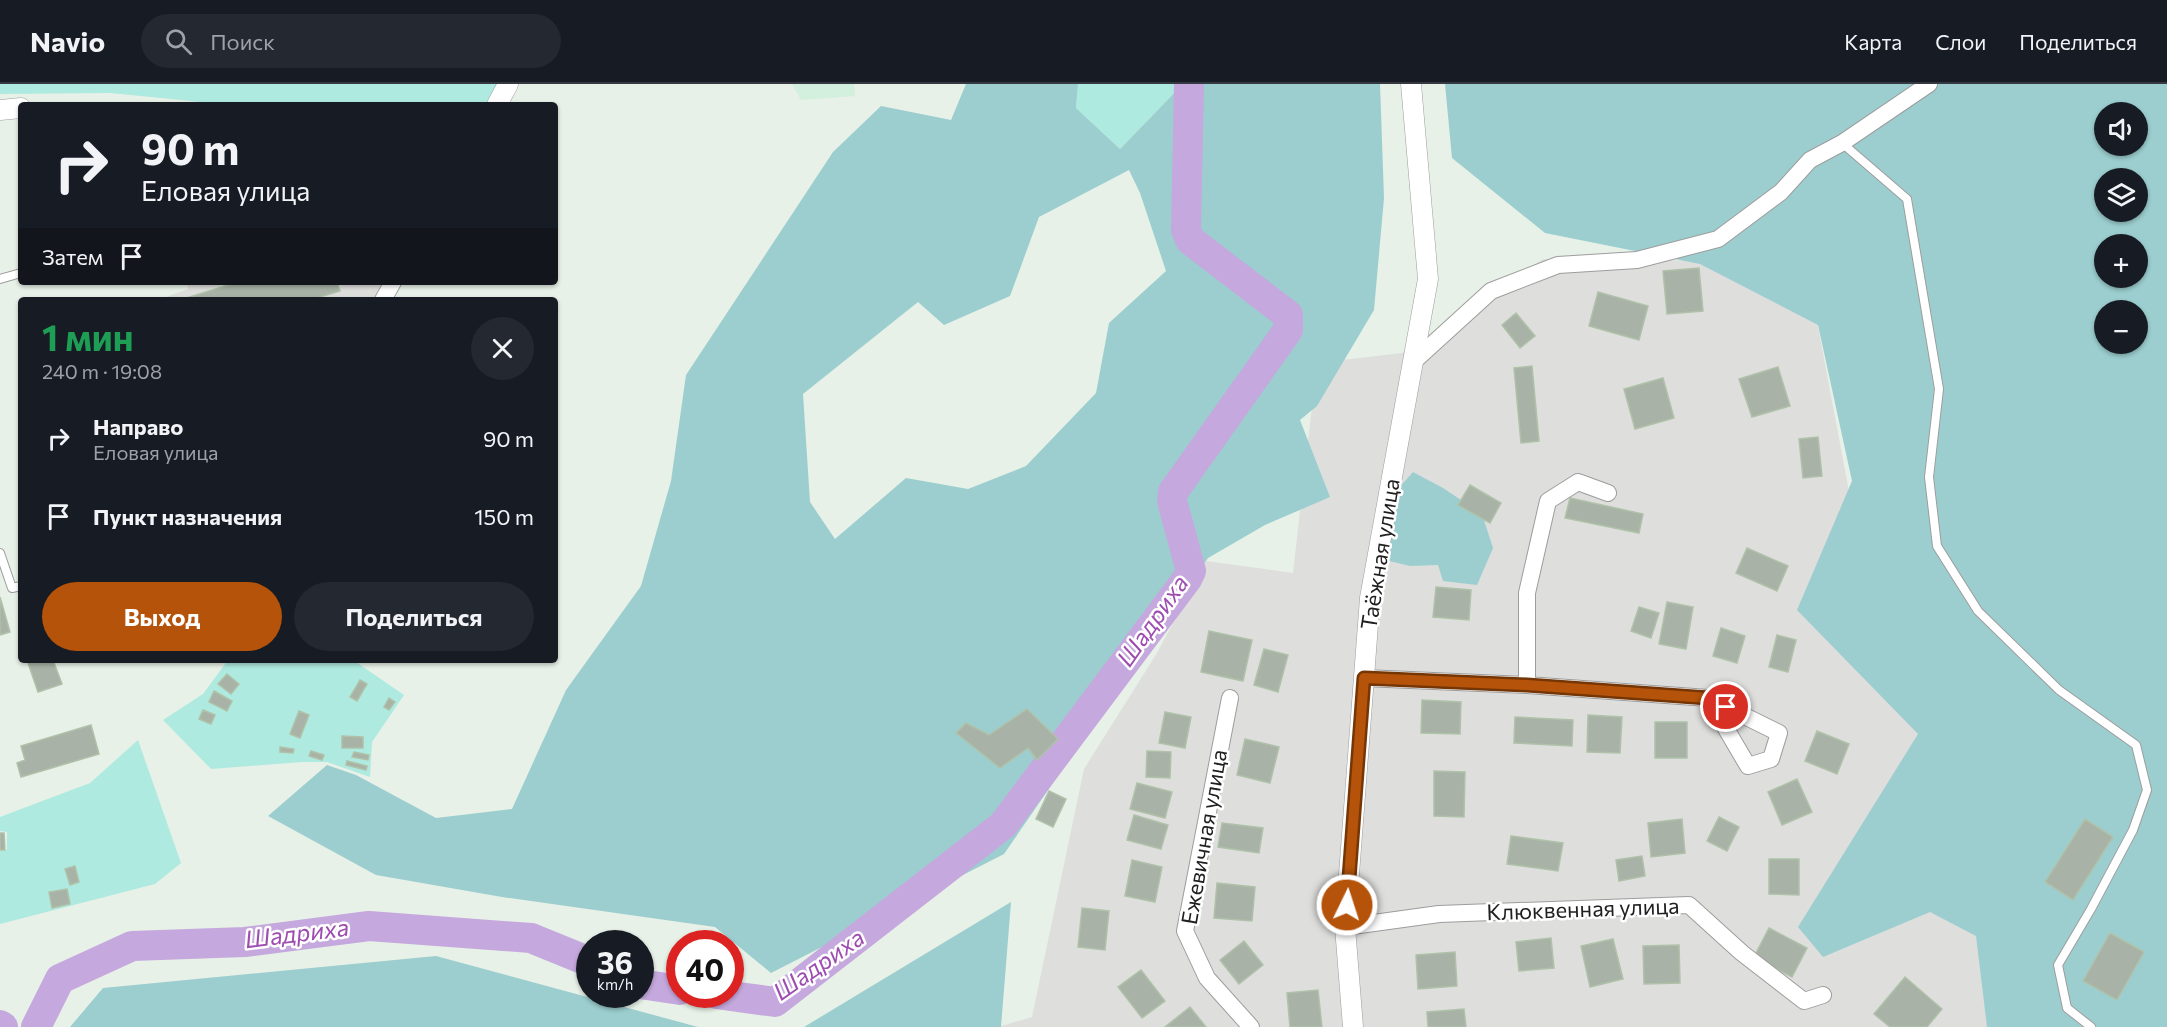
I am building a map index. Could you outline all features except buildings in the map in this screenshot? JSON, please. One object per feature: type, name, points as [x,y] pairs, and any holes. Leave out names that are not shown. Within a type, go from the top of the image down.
[{"type":"street","points":[[499,102],[508,84]]},
{"type":"street","name":"Таёжная улица","points":[[1353,1027],[1345,927],[1370,598],[1428,279],[1411,84]]},
{"type":"street","points":[[1413,362],[1491,291],[1558,265],[1637,260],[1718,239],[1781,192],[1810,160],[1842,143],[1929,84]]},
{"type":"street","points":[[0,110],[18,108]]},
{"type":"street","points":[[1527,685],[1527,593],[1548,501],[1578,482],[1608,494]]},
{"type":"street","points":[[1364,678],[1527,685],[1708,698],[1779,734],[1771,759],[1748,766],[1708,698]]},
{"type":"street","name":"Ежевичная улица","points":[[1230,698],[1185,931],[1207,978],[1251,1027]]},
{"type":"street","name":"Клюквенная улица","points":[[1345,927],[1438,914],[1689,905],[1742,953],[1804,1001],[1823,995]]},
{"type":"lane","points":[[1842,143],[1907,198],[1939,389],[1929,477],[1937,546],[1978,611],[2059,690],[2136,745],[2147,790],[2133,830],[2058,965],[2067,1008],[2091,1027]]},
{"type":"lane","points":[[0,279],[18,274]]},
{"type":"lane","points":[[0,553],[12,588],[18,587]]},
{"type":"shaded area","points":[[0,84],[497,84],[488,102],[201,102],[110,93],[0,94]]},
{"type":"shaded area","points":[[966,84],[1078,84],[1076,108],[1120,149],[1183,84],[1380,84],[1384,198],[1374,310],[1317,406],[1300,420],[1330,497],[1265,525],[1208,558],[1004,854],[771,973],[744,951],[744,930],[719,930],[715,927],[502,897],[376,875],[268,816],[327,765],[356,775],[436,818],[512,809],[566,690],[641,586],[671,481],[686,375],[833,152],[881,106],[951,120]],"holes":[[[1129,170],[1140,193],[1166,271],[1109,323],[1096,393],[1026,466],[968,489],[906,478],[835,539],[810,502],[803,394],[918,302],[944,325],[1010,296],[1039,217]]]},
{"type":"shaded area","points":[[1078,84],[1183,84],[1120,149],[1076,108]]},
{"type":"shaded area","points":[[1445,84],[2167,84],[2167,1027],[1987,1027],[1976,936],[1930,912],[1823,957],[1798,927],[1918,734],[1797,610],[1852,481],[1818,325],[1700,264],[1545,233],[1452,158]]},
{"type":"shaded area","points":[[1543,259],[1742,261],[1813,300],[1869,598],[2167,1027],[998,1027],[1032,1017],[1084,769],[1157,653],[1206,561],[1293,573],[1317,363],[1402,353]]},
{"type":"shaded area","points":[[187,285],[386,285],[380,297],[166,297],[188,289]]},
{"type":"shaded area","points":[[1413,472],[1443,488],[1482,514],[1493,548],[1477,585],[1443,581],[1438,565],[1410,566],[1385,560],[1397,490]]},
{"type":"shaded area","points":[[226,663],[357,663],[404,695],[372,742],[370,777],[327,762],[211,769],[163,720],[203,694]]},
{"type":"shaded area","points":[[138,740],[181,863],[155,884],[0,924],[0,851],[7,850],[7,832],[0,831],[0,817],[90,783]]},
{"type":"shaded area","points":[[1011,902],[1001,1027],[804,1027]]},
{"type":"shaded area","points":[[436,956],[576,994],[576,1008],[628,1008],[698,1027],[70,1027],[103,988]]},
{"type":"green space","points":[[792,84],[854,84],[855,96],[801,100]]},
{"type":"waterway","name":"Шадриха","points":[[744,998],[775,1002],[1003,825],[1191,571],[1172,501],[1173,492],[1288,330],[1288,315],[1190,240],[1186,230],[1189,84]]},
{"type":"waterway","name":"Шадриха","points":[[36,1027],[60,979],[132,946],[245,942],[369,926],[531,938],[576,956]]},
{"type":"waterway","name":"Шадриха","points":[[654,986],[666,988]]},
{"type":"route","points":[[1347,905],[1364,678],[1527,685],[1708,698],[1726,707]]}]
